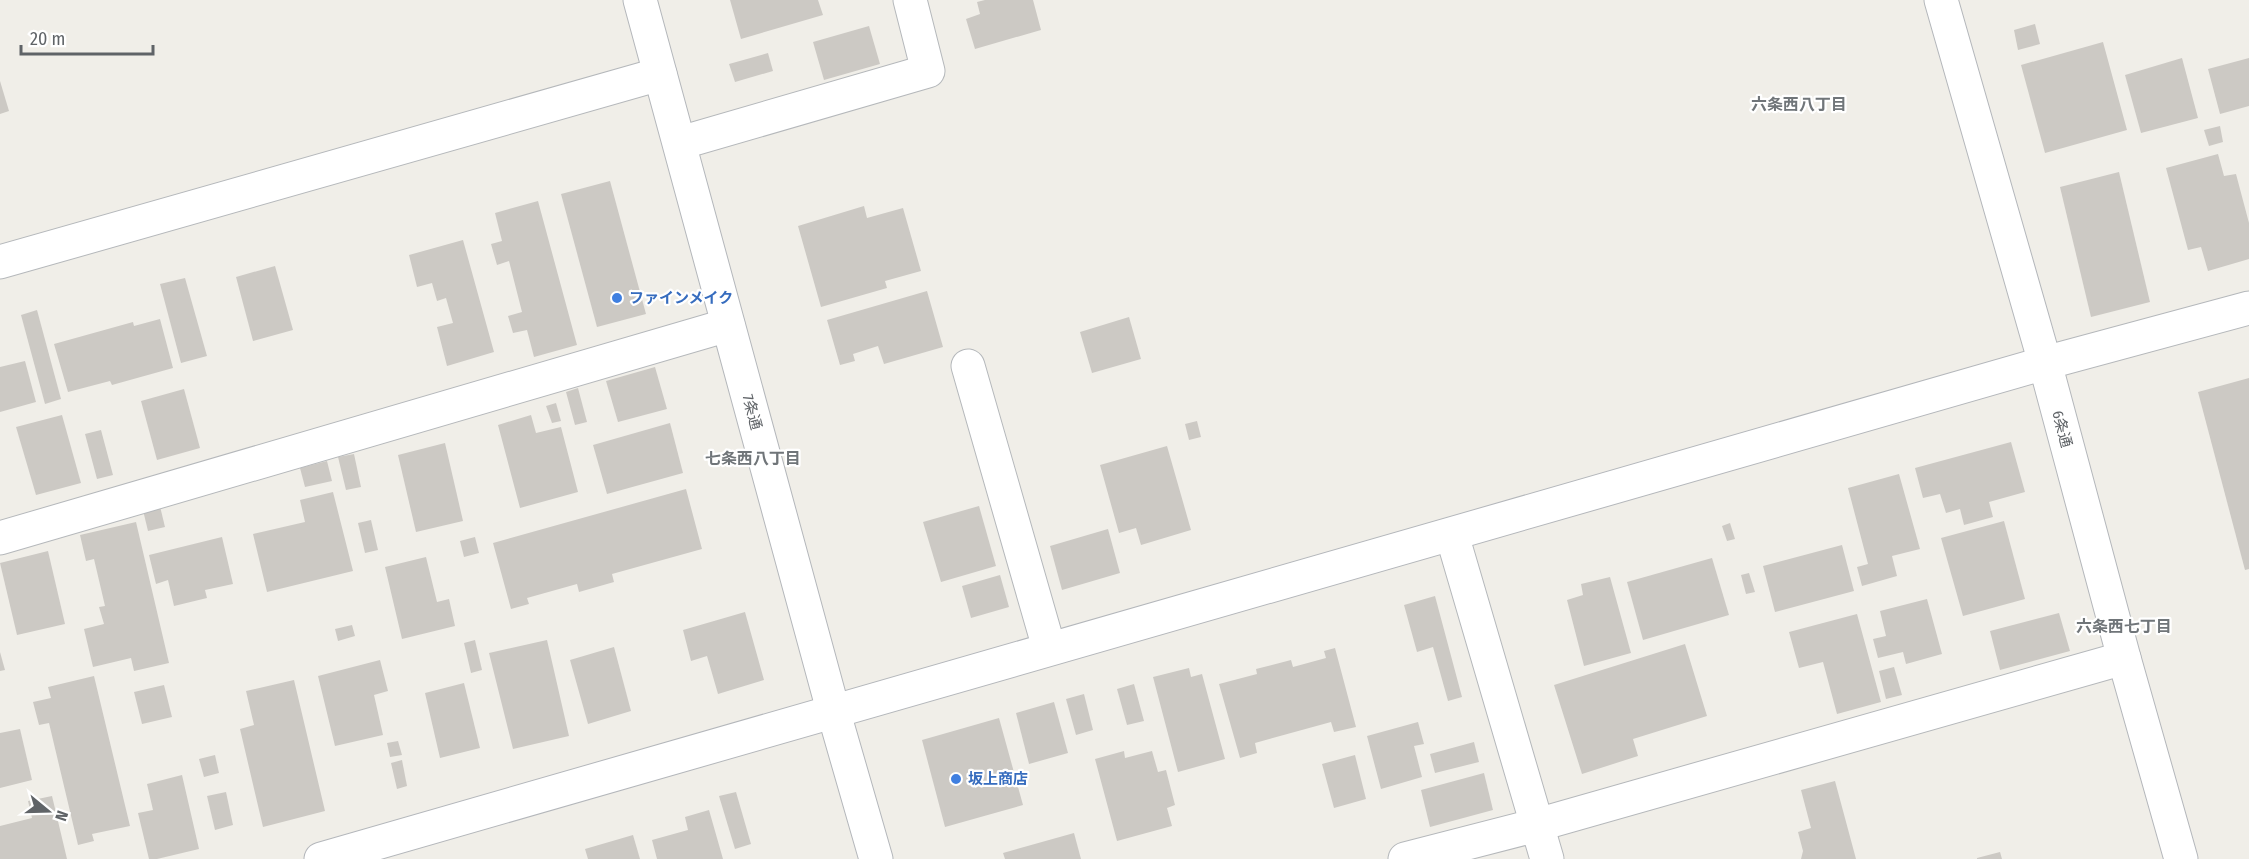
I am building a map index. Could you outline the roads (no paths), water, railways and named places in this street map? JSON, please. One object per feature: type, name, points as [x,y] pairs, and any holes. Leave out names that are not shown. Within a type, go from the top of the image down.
[{"type":"street","name":"7条通","points":[[640,0],[833,710],[876,859]]},
{"type":"street","points":[[680,142],[928,71],[910,0]]},
{"type":"street","name":"6条通","points":[[1941,0],[2181,859]]},
{"type":"street","points":[[0,262],[660,74]]},
{"type":"street","points":[[321,859],[2044,363],[2249,308]]},
{"type":"street","points":[[0,538],[728,325]]},
{"type":"street","points":[[968,366],[1049,648]]},
{"type":"street","points":[[1452,535],[1547,859]]},
{"type":"street","points":[[1405,859],[1537,825],[2124,658]]},
{"type":"place","name":"ファインメイク","points":[[617,298]]},
{"type":"place","name":"坂上商店","points":[[956,779]]},
{"type":"district","name":"六条西八丁目","points":[[1799,104]]},
{"type":"district","name":"七条西八丁目","points":[[753,458]]},
{"type":"district","name":"六条西七丁目","points":[[2124,626]]}]
